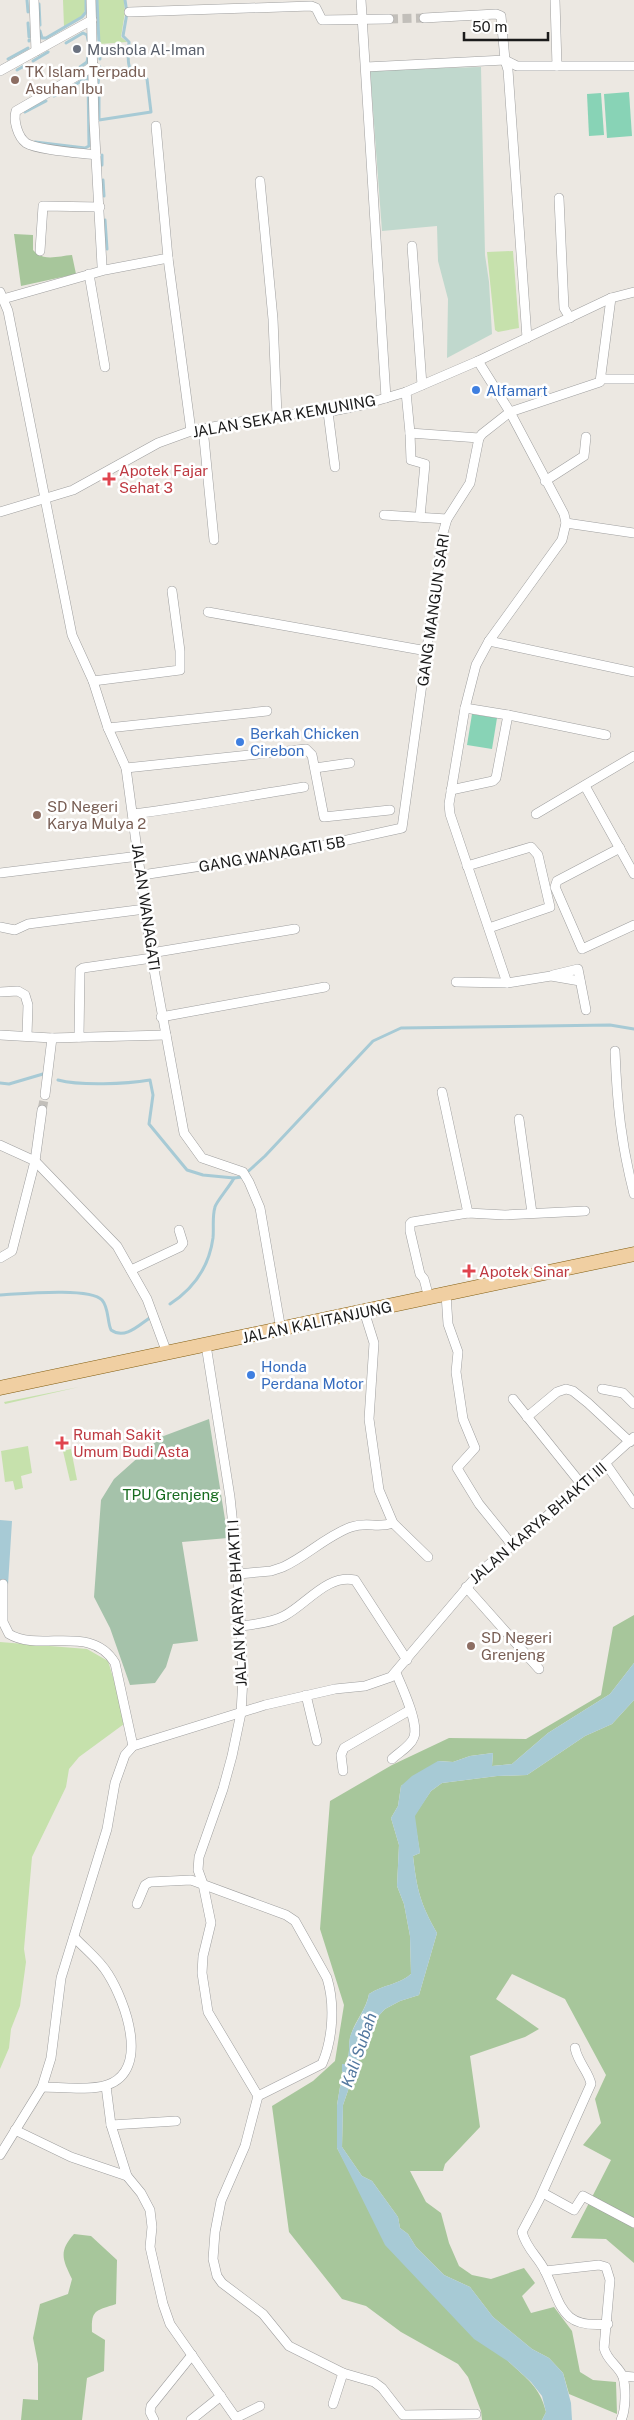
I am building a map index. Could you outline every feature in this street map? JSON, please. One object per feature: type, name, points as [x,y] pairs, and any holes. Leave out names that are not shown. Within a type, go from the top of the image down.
[{"type":"main road","name":"JALAN KALITANJUNG","points":[[0,1388],[634,1254]]},
{"type":"street","points":[[34,0],[36,51]]},
{"type":"street","points":[[91,0],[102,266]]},
{"type":"street","points":[[361,0],[386,398]]},
{"type":"street","points":[[555,0],[557,66]]},
{"type":"street","points":[[129,12],[311,6],[316,8],[322,20],[389,19]]},
{"type":"street","points":[[424,18],[496,14],[501,16],[505,60],[508,70],[527,338]]},
{"type":"street","points":[[0,71],[92,20]]},
{"type":"street","points":[[366,66],[505,60],[517,66],[634,66]]},
{"type":"street","points":[[94,66],[16,111],[14,116],[21,138],[32,146],[96,155]]},
{"type":"street","points":[[156,126],[168,258],[191,431]]},
{"type":"street","points":[[260,181],[273,320],[277,415]]},
{"type":"street","points":[[559,198],[564,308],[570,318]]},
{"type":"street","points":[[40,251],[43,206],[100,206]]},
{"type":"street","points":[[412,246],[422,385]]},
{"type":"street","points":[[2,295],[89,274],[168,258]]},
{"type":"street","points":[[89,274],[105,367]]},
{"type":"street","name":"JALAN SEKAR KEMUNING","points":[[0,512],[73,490],[158,443],[191,431],[277,415],[328,412],[406,392],[478,362],[612,298],[634,292]]},
{"type":"street","name":"JALAN WANAGATI","points":[[2,295],[8,311],[72,636],[93,681],[108,728],[126,768],[161,1017],[184,1133],[202,1158],[243,1172],[249,1182],[260,1208],[281,1330]]},
{"type":"street","points":[[410,433],[479,438],[510,412],[597,384],[602,379],[612,298]]},
{"type":"street","points":[[478,362],[510,412],[558,503],[566,523],[562,540],[489,641],[476,665],[465,708],[451,790],[450,814],[506,983]]},
{"type":"street","points":[[602,379],[634,378]]},
{"type":"street","points":[[406,392],[411,460],[425,464],[420,517]]},
{"type":"street","points":[[328,412],[335,467]]},
{"type":"street","points":[[203,428],[214,540]]},
{"type":"street","points":[[545,481],[584,456],[586,437]]},
{"type":"street","name":"GANG MANGUN SARI","points":[[402,828],[443,533],[447,519],[470,483],[479,438]]},
{"type":"street","points":[[384,515],[447,519]]},
{"type":"street","points":[[566,523],[634,532]]},
{"type":"street","points":[[93,681],[180,670],[180,651],[172,591]]},
{"type":"street","points":[[208,612],[427,651]]},
{"type":"street","points":[[489,641],[634,672]]},
{"type":"street","points":[[465,708],[606,735]]},
{"type":"street","points":[[108,728],[266,711]]},
{"type":"street","points":[[451,790],[493,781],[496,778],[508,715]]},
{"type":"street","points":[[126,768],[306,749],[312,756],[324,816],[390,810]]},
{"type":"street","points":[[536,814],[634,756]]},
{"type":"street","points":[[315,768],[350,763]]},
{"type":"street","points":[[585,786],[634,874]]},
{"type":"street","points":[[133,814],[208,805],[223,800],[304,787]]},
{"type":"street","name":"GANG WANAGATI 5B","points":[[142,875],[288,852],[402,828]]},
{"type":"street","points":[[467,866],[531,847],[538,854],[550,907],[489,928]]},
{"type":"street","points":[[620,848],[557,881],[554,887],[582,948],[634,925]]},
{"type":"street","points":[[0,873],[139,856]]},
{"type":"street","points":[[0,927],[16,930],[28,924],[145,909]]},
{"type":"street","points":[[79,1037],[80,970],[83,968],[295,929]]},
{"type":"street","points":[[456,982],[506,983],[551,976],[580,981],[586,1010]]},
{"type":"street","points":[[161,1017],[325,987]]},
{"type":"street","points":[[0,992],[18,991],[25,995],[28,1005],[26,1035]]},
{"type":"street","points":[[0,1035],[52,1038],[166,1036]]},
{"type":"street","points":[[45,1095],[52,1038]]},
{"type":"street","points":[[615,1051],[616,1098],[622,1150],[634,1194]]},
{"type":"street","points":[[442,1092],[468,1213]]},
{"type":"street","points":[[0,1258],[12,1251],[35,1161],[42,1110]]},
{"type":"street","points":[[519,1119],[532,1213]]},
{"type":"street","points":[[0,1145],[35,1161],[117,1246],[147,1299],[167,1353]]},
{"type":"street","points":[[429,1298],[424,1279],[420,1274],[410,1224],[468,1213],[505,1216],[585,1211]]},
{"type":"street","points":[[131,1270],[180,1247],[183,1243],[179,1230]]},
{"type":"street","points":[[446,1294],[448,1324],[458,1352],[456,1366],[463,1419],[475,1448],[458,1464],[457,1468],[479,1504],[512,1546]]},
{"type":"street","points":[[364,1311],[374,1343],[369,1419],[379,1490],[393,1523],[428,1557]]},
{"type":"street","name":"JALAN KARYA BHAKTI I","points":[[206,1345],[230,1498],[242,1626],[243,1678],[241,1713],[224,1789],[199,1857],[198,1870],[203,1884],[211,1923],[203,1956],[202,1973],[208,2012],[258,2096]]},
{"type":"street","points":[[527,1417],[556,1392],[566,1389],[573,1391],[632,1440]]},
{"type":"street","points":[[602,1389],[623,1393],[634,1404]]},
{"type":"street","points":[[513,1399],[582,1486]]},
{"type":"street","name":"JALAN KARYA BHAKTI III","points":[[133,1746],[306,1695],[380,1682],[396,1673],[481,1571],[582,1486],[632,1440]]},
{"type":"street","points":[[606,1464],[634,1504]]},
{"type":"street","points":[[238,1574],[271,1571],[283,1567],[350,1528],[364,1523],[382,1527],[393,1523]]},
{"type":"street","points":[[242,1626],[284,1616],[334,1581],[355,1580],[407,1660]]},
{"type":"street","points":[[0,2155],[42,2087],[51,2058],[61,1978],[108,1829],[115,1783],[126,1755],[133,1746],[115,1663],[110,1654],[88,1642],[22,1639],[9,1634],[3,1622],[3,1584]]},
{"type":"street","points":[[466,1587],[539,1669]]},
{"type":"street","points":[[392,1759],[415,1736],[410,1710],[396,1673]]},
{"type":"street","points":[[306,1695],[317,1741]]},
{"type":"street","points":[[343,1771],[341,1755],[344,1748],[410,1710]]},
{"type":"street","points":[[137,1904],[145,1885],[150,1882],[191,1880],[246,1902],[286,1915],[295,1921],[330,1986],[331,2015],[329,2042],[322,2064],[258,2096],[246,2146],[221,2200],[215,2232],[214,2268],[222,2283],[263,2314],[289,2346],[343,2373],[374,2382],[382,2388],[402,2417],[476,2414]]},
{"type":"street","points":[[42,2087],[106,2086],[117,2079],[126,2067],[132,2050],[132,2040],[124,2011],[107,1972],[74,1937]]},
{"type":"street","points":[[575,2048],[580,2065],[588,2075],[591,2084],[543,2193],[522,2232],[527,2246],[545,2271],[556,2299],[575,2322],[592,2326],[608,2324]]},
{"type":"street","points":[[106,2086],[111,2125],[127,2176],[141,2193],[150,2210],[152,2227],[150,2247],[163,2304],[170,2324],[237,2419],[260,2406]]},
{"type":"street","points":[[111,2125],[176,2121]]},
{"type":"street","points":[[15,2130],[71,2157],[127,2176]]},
{"type":"street","points":[[543,2193],[574,2210],[583,2196],[634,2223]]},
{"type":"street","points":[[545,2271],[599,2265],[606,2267],[610,2276],[608,2324],[604,2348],[605,2353],[623,2376],[624,2411],[621,2420]]},
{"type":"street","points":[[154,2420],[150,2412],[151,2406],[192,2355]]},
{"type":"street","points":[[333,2404],[343,2373]]},
{"type":"street","points":[[623,2376],[634,2377]]},
{"type":"street","points":[[191,2420],[221,2396]]},
{"type":"green space","points":[[63,0],[86,0],[83,15],[64,27]]},
{"type":"green space","points":[[98,0],[124,0],[125,12],[121,37],[127,42],[100,44]]},
{"type":"green space","points":[[481,67],[485,255],[489,282],[492,334],[447,358],[448,299],[438,261],[437,226],[382,231],[370,70]]},
{"type":"green space","points":[[629,92],[632,136],[607,138],[604,94]]},
{"type":"green space","points":[[601,93],[604,135],[589,136],[587,94]]},
{"type":"green space","points":[[14,234],[33,235],[33,250],[41,256],[72,255],[76,274],[21,286]]},
{"type":"green space","points":[[513,251],[519,328],[498,332],[495,330],[487,252]]},
{"type":"green space","points":[[472,714],[497,718],[492,749],[467,745]]},
{"type":"green space","points":[[79,1387],[5,1404],[4,1402]]},
{"type":"green space","name":"TPU Grenjeng","points":[[209,1419],[228,1538],[182,1542],[198,1641],[173,1644],[166,1667],[155,1683],[130,1685],[110,1628],[94,1597],[101,1500],[114,1479],[161,1437]]},
{"type":"green space","points":[[28,1446],[32,1473],[21,1476],[23,1488],[15,1490],[13,1481],[5,1482],[1,1451]]},
{"type":"green space","points":[[71,1449],[77,1480],[70,1481],[63,1451]]},
{"type":"green space","points":[[634,1615],[634,1663],[610,1694],[548,1733],[512,1764],[492,1766],[493,1753],[470,1756],[453,1762],[439,1761],[401,1786],[398,1806],[391,1818],[399,1845],[397,1886],[404,1904],[410,1936],[411,1974],[402,1980],[369,1994],[352,2032],[349,2041],[348,2057],[345,2065],[343,2064],[342,2071],[345,2076],[340,2087],[337,2105],[337,2148],[357,2185],[509,2362],[532,2384],[540,2396],[546,2412],[542,2420],[482,2420],[481,2411],[468,2377],[458,2364],[401,2332],[366,2306],[342,2299],[289,2232],[272,2106],[313,2081],[335,2061],[344,2005],[320,1929],[330,1801],[392,1765],[449,1738],[526,1739],[601,1695],[613,1627]]},
{"type":"green space","points":[[0,1642],[87,1649],[108,1661],[120,1700],[124,1724],[79,1757],[69,1769],[66,1787],[32,1857],[24,1949],[26,1962],[20,2006],[11,2029],[9,2048],[0,2069]]},
{"type":"green space","points":[[634,1700],[634,2263],[606,2239],[571,2238],[611,2160],[583,2145],[601,2123],[595,2099],[606,2075],[565,1999],[512,1974],[496,1999],[539,2029],[525,2037],[470,2056],[480,2127],[445,2164],[443,2171],[410,2171],[426,2202],[441,2213],[449,2243],[459,2266],[472,2275],[491,2279],[524,2268],[535,2283],[522,2296],[531,2313],[554,2307],[572,2331],[580,2372],[593,2380],[616,2382],[617,2414],[569,2394],[563,2373],[549,2358],[532,2349],[493,2317],[470,2287],[444,2275],[416,2247],[408,2234],[400,2228],[398,2217],[372,2181],[362,2176],[342,2147],[343,2105],[371,2024],[385,2009],[400,2001],[419,1995],[437,1933],[420,1896],[413,1856],[420,1853],[414,1816],[431,1791],[442,1783],[497,1776],[527,1775],[585,1736],[612,1724]]},
{"type":"green space","points":[[74,2234],[91,2236],[117,2260],[116,2304],[99,2310],[93,2319],[92,2332],[105,2340],[104,2371],[87,2378],[82,2420],[21,2420],[23,2399],[38,2400],[38,2364],[33,2338],[40,2304],[68,2294],[72,2279],[64,2261],[64,2251]]},
{"type":"water","points":[[0,1520],[12,1521],[8,1585],[0,1584]]},
{"type":"water","name":"Kali Subah","points":[[634,1663],[634,1700],[612,1724],[585,1736],[527,1775],[497,1776],[442,1783],[431,1791],[415,1816],[420,1853],[413,1856],[420,1896],[437,1933],[419,1995],[400,2001],[385,2009],[371,2024],[343,2105],[342,2147],[362,2176],[372,2181],[398,2217],[400,2228],[408,2234],[416,2247],[444,2275],[470,2287],[493,2317],[532,2349],[549,2358],[563,2373],[571,2403],[572,2420],[542,2420],[546,2412],[542,2396],[531,2382],[509,2362],[474,2339],[385,2245],[337,2148],[337,2105],[340,2087],[345,2076],[342,2071],[342,2064],[345,2064],[347,2060],[350,2037],[369,1994],[402,1980],[411,1974],[410,1936],[404,1904],[397,1886],[399,1845],[391,1818],[398,1806],[401,1786],[412,1776],[438,1761],[453,1762],[470,1756],[493,1753],[492,1766],[512,1764],[548,1733],[610,1694]]},
{"type":"waterway","points":[[27,0],[28,12]]},
{"type":"waterway","points":[[40,31],[42,38],[46,38],[82,17],[86,12],[86,0]]},
{"type":"waterway","points":[[97,0],[99,44]]},
{"type":"waterway","points":[[99,95],[99,120],[151,112],[147,79],[134,73],[129,66],[129,42],[123,36],[127,13],[125,0]]},
{"type":"waterway","points":[[39,4],[40,25]]},
{"type":"waterway","points":[[28,23],[29,37]]},
{"type":"waterway","points":[[66,43],[83,33],[87,35],[88,40]]},
{"type":"waterway","points":[[8,59],[28,48]]},
{"type":"waterway","points":[[33,61],[48,52]]},
{"type":"waterway","points":[[99,52],[100,59]]},
{"type":"waterway","points":[[80,67],[87,62],[88,56]]},
{"type":"waterway","points":[[17,70],[24,66]]},
{"type":"waterway","points":[[98,84],[100,67]]},
{"type":"waterway","points":[[35,142],[85,148],[89,146],[88,77],[73,86]]},
{"type":"waterway","points":[[54,96],[67,89]]},
{"type":"waterway","points":[[25,112],[46,101]]},
{"type":"waterway","points":[[102,155],[102,165]]},
{"type":"waterway","points":[[103,180],[104,196]]},
{"type":"waterway","points":[[105,220],[107,249]]},
{"type":"waterway","points":[[58,1080],[104,1084],[150,1080],[153,1095],[149,1124],[187,1170],[203,1175],[234,1178],[242,1177],[265,1156],[373,1041],[401,1028],[610,1025],[634,1029]]},
{"type":"waterway","points":[[0,1083],[9,1084],[43,1074]]},
{"type":"waterway","points":[[170,1304],[193,1284],[204,1268],[213,1238],[215,1207],[234,1178]]},
{"type":"waterway","points":[[0,1295],[69,1292],[95,1296],[104,1303],[111,1330],[116,1333],[132,1330],[151,1317]]},
{"type":"tunnel","points":[[389,19],[424,18]]},
{"type":"tunnel","points":[[42,1110],[45,1095]]},
{"type":"place","name":"Mushola Al-Iman","points":[[77,49]]},
{"type":"place","name":"TK Islam Terpadu Asuhan Ibu","points":[[15,80]]},
{"type":"place","name":"Alfamart","points":[[476,390]]},
{"type":"place","name":"Apotek Fajar Sehat 3","points":[[109,479]]},
{"type":"place","name":"Berkah Chicken Cirebon","points":[[240,742]]},
{"type":"place","name":"SD Negeri Karya Mulya 2","points":[[37,815]]},
{"type":"place","name":"Apotek Sinar","points":[[469,1271]]},
{"type":"place","name":"Honda Perdana Motor","points":[[251,1375]]},
{"type":"place","name":"Rumah Sakit Umum Budi Asta","points":[[62,1443]]},
{"type":"place","name":"SD Negeri Grenjeng","points":[[471,1646]]}]
